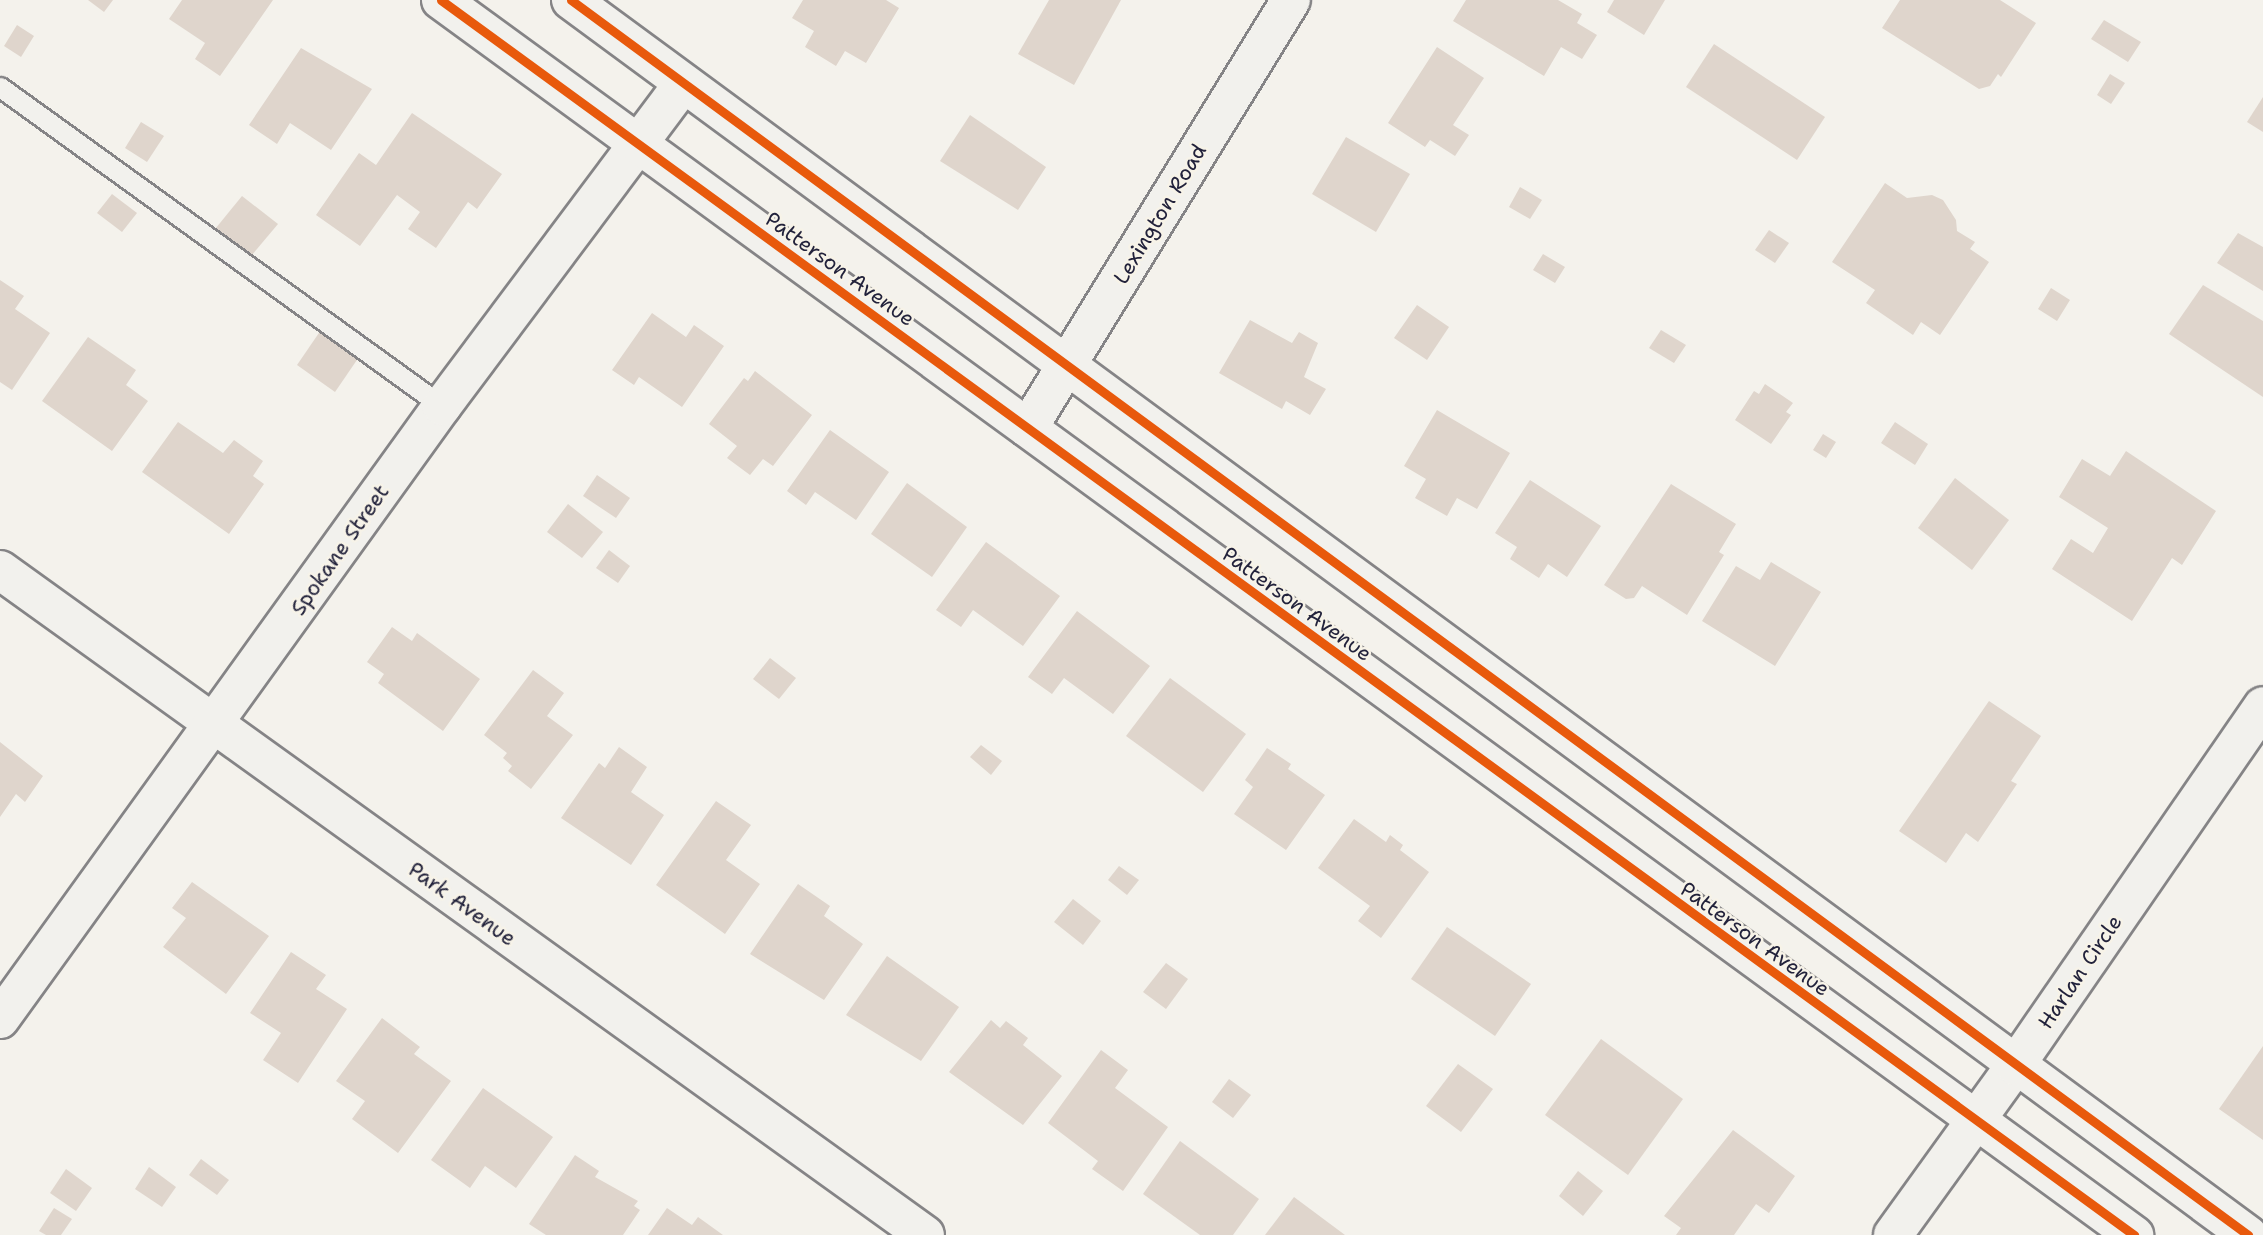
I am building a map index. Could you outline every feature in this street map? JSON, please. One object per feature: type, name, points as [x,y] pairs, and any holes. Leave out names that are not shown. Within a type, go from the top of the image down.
[{"type":"main road","name":"Patterson Avenue","points":[[441,0],[2134,1235]]},
{"type":"main road","points":[[571,0],[1066,369],[2248,1235]]},
{"type":"main road","name":"Lexington Road","points":[[1028,428],[1291,0]]},
{"type":"main road","name":"Spokane Street","points":[[0,1019],[214,726],[442,406],[683,84]]},
{"type":"main road","name":"Park Avenue","points":[[0,570],[925,1235]]},
{"type":"main road","name":"Harlan Circle","points":[[1893,1235],[2015,1066],[2263,706]]},
{"type":"lane","points":[[0,88],[442,406]]},
{"type":"building","points":[[88,0],[113,0],[104,12]]},
{"type":"building","points":[[182,0],[273,0],[220,76],[195,59],[205,43],[169,19]]},
{"type":"building","points":[[803,0],[886,0],[899,8],[866,63],[845,51],[836,66],[805,47],[814,31],[792,18]]},
{"type":"building","points":[[1049,0],[1121,0],[1074,85],[1018,54]]},
{"type":"building","points":[[1466,0],[1558,0],[1582,14],[1577,23],[1597,35],[1582,59],[1561,47],[1544,76],[1453,21]]},
{"type":"building","points":[[1614,0],[1665,0],[1644,35],[1607,12]]},
{"type":"building","points":[[1900,0],[2000,0],[2036,23],[2001,77],[1998,74],[1990,86],[1979,89],[1882,28]]},
{"type":"building","points":[[2104,20],[2141,42],[2128,62],[2091,39]]},
{"type":"building","points":[[17,25],[34,36],[21,57],[4,46]]},
{"type":"building","points":[[1714,44],[1825,117],[1797,160],[1686,87]]},
{"type":"building","points":[[1437,47],[1484,78],[1453,125],[1469,135],[1455,156],[1430,140],[1425,147],[1388,123]]},
{"type":"building","points":[[301,48],[372,89],[331,150],[290,123],[277,144],[249,125]]},
{"type":"building","points":[[2110,74],[2125,83],[2111,104],[2097,95]]},
{"type":"building","points":[[2263,97],[2263,132],[2247,122]]},
{"type":"building","points":[[412,113],[502,174],[477,209],[468,202],[436,248],[408,229],[420,212],[397,195],[360,246],[316,215],[359,153],[376,165]]},
{"type":"building","points":[[970,115],[1046,167],[1018,210],[940,161]]},
{"type":"building","points":[[141,122],[164,136],[147,162],[125,148]]},
{"type":"building","points":[[1346,137],[1410,174],[1376,232],[1312,194]]},
{"type":"building","points":[[1885,183],[1907,198],[1932,195],[1943,200],[1956,220],[1957,231],[1975,242],[1970,249],[1989,262],[1940,335],[1921,322],[1913,335],[1866,303],[1875,290],[1832,262]]},
{"type":"building","points":[[1520,187],[1542,200],[1530,219],[1509,207]]},
{"type":"building","points":[[112,194],[137,213],[122,232],[97,213]]},
{"type":"building","points":[[242,196],[278,224],[246,262],[211,234]]},
{"type":"building","points":[[1769,230],[1789,243],[1775,263],[1755,250]]},
{"type":"building","points":[[2238,233],[2263,247],[2263,291],[2217,263]]},
{"type":"building","points":[[1543,254],[1565,267],[1555,283],[1533,270]]},
{"type":"building","points":[[0,280],[24,296],[15,309],[50,333],[12,390],[0,382]]},
{"type":"building","points":[[2203,285],[2263,321],[2263,397],[2169,334]]},
{"type":"building","points":[[2051,288],[2070,300],[2057,321],[2038,309]]},
{"type":"building","points":[[1417,305],[1449,327],[1427,360],[1394,338]]},
{"type":"building","points":[[652,313],[686,337],[694,325],[724,346],[682,407],[639,377],[634,385],[612,370]]},
{"type":"building","points":[[1250,320],[1292,343],[1299,332],[1318,343],[1304,377],[1326,389],[1310,415],[1286,401],[1282,409],[1219,373]]},
{"type":"building","points":[[321,330],[359,357],[335,392],[297,365]]},
{"type":"building","points":[[1661,330],[1686,345],[1674,363],[1649,348]]},
{"type":"building","points":[[88,337],[136,370],[126,385],[148,401],[112,451],[42,401]]},
{"type":"building","points":[[755,371],[812,415],[773,466],[763,459],[750,475],[727,458],[737,446],[709,424],[744,378],[748,381]]},
{"type":"building","points":[[1765,384],[1793,403],[1786,412],[1791,415],[1771,444],[1735,420],[1754,391],[1759,394]]},
{"type":"building","points":[[1437,410],[1510,453],[1477,509],[1457,498],[1447,516],[1415,498],[1426,479],[1404,466]]},
{"type":"building","points":[[178,422],[223,453],[234,440],[263,461],[253,476],[264,484],[229,534],[142,472]]},
{"type":"building","points":[[1895,422],[1928,444],[1915,465],[1881,443]]},
{"type":"building","points":[[830,430],[889,472],[856,520],[815,492],[806,505],[787,491]]},
{"type":"building","points":[[1823,434],[1836,442],[1826,458],[1813,450]]},
{"type":"building","points":[[2126,451],[2216,511],[2182,565],[2172,558],[2132,621],[2052,569],[2071,539],[2093,553],[2108,528],[2059,497],[2082,459],[2110,476]]},
{"type":"building","points":[[597,475],[630,498],[616,518],[583,496]]},
{"type":"building","points":[[1955,478],[2009,520],[1972,570],[1918,528]]},
{"type":"building","points":[[1530,480],[1601,526],[1567,577],[1548,564],[1539,578],[1510,559],[1517,547],[1495,533]]},
{"type":"building","points":[[907,483],[967,527],[932,577],[871,534]]},
{"type":"building","points":[[1671,484],[1736,524],[1719,552],[1724,555],[1687,615],[1642,586],[1634,598],[1626,599],[1604,585]]},
{"type":"building","points":[[568,504],[603,532],[582,558],[547,532]]},
{"type":"building","points":[[986,542],[1060,596],[1023,646],[973,610],[961,627],[936,610]]},
{"type":"building","points":[[609,550],[630,566],[618,583],[596,568]]},
{"type":"building","points":[[1771,562],[1821,592],[1775,666],[1702,621],[1736,566],[1760,580]]},
{"type":"building","points":[[1077,611],[1150,666],[1113,714],[1064,678],[1052,694],[1028,677]]},
{"type":"building","points":[[392,627],[412,641],[417,633],[480,679],[443,731],[378,683],[384,674],[367,662]]},
{"type":"building","points":[[770,658],[796,678],[779,699],[753,679]]},
{"type":"building","points":[[533,670],[564,693],[547,716],[573,735],[531,789],[508,771],[512,766],[503,758],[507,753],[484,735]]},
{"type":"building","points":[[1170,678],[1246,734],[1203,792],[1126,736]]},
{"type":"building","points":[[1989,701],[2041,736],[2011,781],[2017,784],[1978,842],[1966,833],[1946,863],[1899,831]]},
{"type":"building","points":[[0,742],[43,776],[25,802],[16,794],[0,817]]},
{"type":"building","points":[[981,745],[1002,761],[991,775],[970,757]]},
{"type":"building","points":[[619,747],[647,767],[631,792],[664,815],[631,865],[561,818],[599,763],[605,768]]},
{"type":"building","points":[[1267,748],[1291,764],[1288,769],[1325,795],[1286,850],[1234,814],[1253,787],[1245,780]]},
{"type":"building","points":[[716,801],[751,825],[726,860],[760,884],[725,934],[656,885]]},
{"type":"building","points":[[1354,819],[1386,842],[1390,835],[1403,845],[1400,850],[1429,872],[1381,938],[1358,921],[1370,906],[1318,868]]},
{"type":"building","points":[[1119,866],[1139,880],[1127,895],[1108,880]]},
{"type":"building","points":[[192,882],[269,936],[226,994],[163,947],[186,918],[172,908]]},
{"type":"building","points":[[798,884],[830,906],[824,916],[863,944],[824,1000],[750,954]]},
{"type":"building","points":[[1073,899],[1101,921],[1083,945],[1054,922]]},
{"type":"building","points":[[1447,927],[1531,984],[1495,1036],[1411,979]]},
{"type":"building","points":[[291,952],[326,975],[316,989],[347,1009],[298,1083],[263,1060],[281,1033],[250,1013]]},
{"type":"building","points":[[887,956],[959,1007],[921,1061],[846,1015]]},
{"type":"building","points":[[1166,963],[1188,979],[1166,1009],[1143,992]]},
{"type":"building","points":[[382,1018],[420,1047],[414,1054],[451,1081],[398,1153],[352,1119],[365,1101],[336,1081]]},
{"type":"building","points":[[991,1020],[1000,1028],[1006,1021],[1028,1038],[1023,1045],[1062,1076],[1023,1125],[949,1072]]},
{"type":"building","points":[[1601,1039],[1683,1099],[1628,1175],[1545,1115]]},
{"type":"building","points":[[2263,1046],[2263,1140],[2219,1109]]},
{"type":"building","points":[[1101,1050],[1128,1070],[1115,1088],[1168,1127],[1123,1191],[1092,1169],[1098,1161],[1048,1123]]},
{"type":"building","points":[[1458,1064],[1493,1089],[1461,1132],[1426,1106]]},
{"type":"building","points":[[1229,1079],[1251,1095],[1233,1118],[1212,1102]]},
{"type":"building","points":[[483,1088],[553,1137],[516,1188],[485,1166],[470,1188],[431,1160]]},
{"type":"building","points":[[1733,1130],[1795,1176],[1769,1213],[1756,1204],[1734,1235],[1676,1235],[1681,1228],[1664,1216]]},
{"type":"building","points":[[1180,1141],[1259,1199],[1233,1235],[1200,1235],[1143,1194]]},
{"type":"building","points":[[575,1155],[599,1171],[595,1177],[638,1201],[634,1206],[640,1210],[623,1235],[546,1235],[529,1224]]},
{"type":"building","points":[[201,1159],[229,1180],[217,1195],[189,1175]]},
{"type":"building","points":[[149,1167],[176,1187],[162,1207],[135,1189]]},
{"type":"building","points":[[66,1169],[92,1188],[76,1211],[50,1193]]},
{"type":"building","points":[[1578,1171],[1603,1191],[1583,1216],[1559,1196]]},
{"type":"building","points":[[1294,1197],[1345,1235],[1265,1235]]},
{"type":"building","points":[[54,1208],[72,1219],[61,1235],[46,1235],[39,1231]]},
{"type":"building","points":[[667,1208],[692,1225],[698,1217],[723,1235],[648,1235]]},
{"type":"cycle path","points":[[441,0],[2134,1235]]},
{"type":"cycle path","points":[[571,0],[2248,1235]]}]
